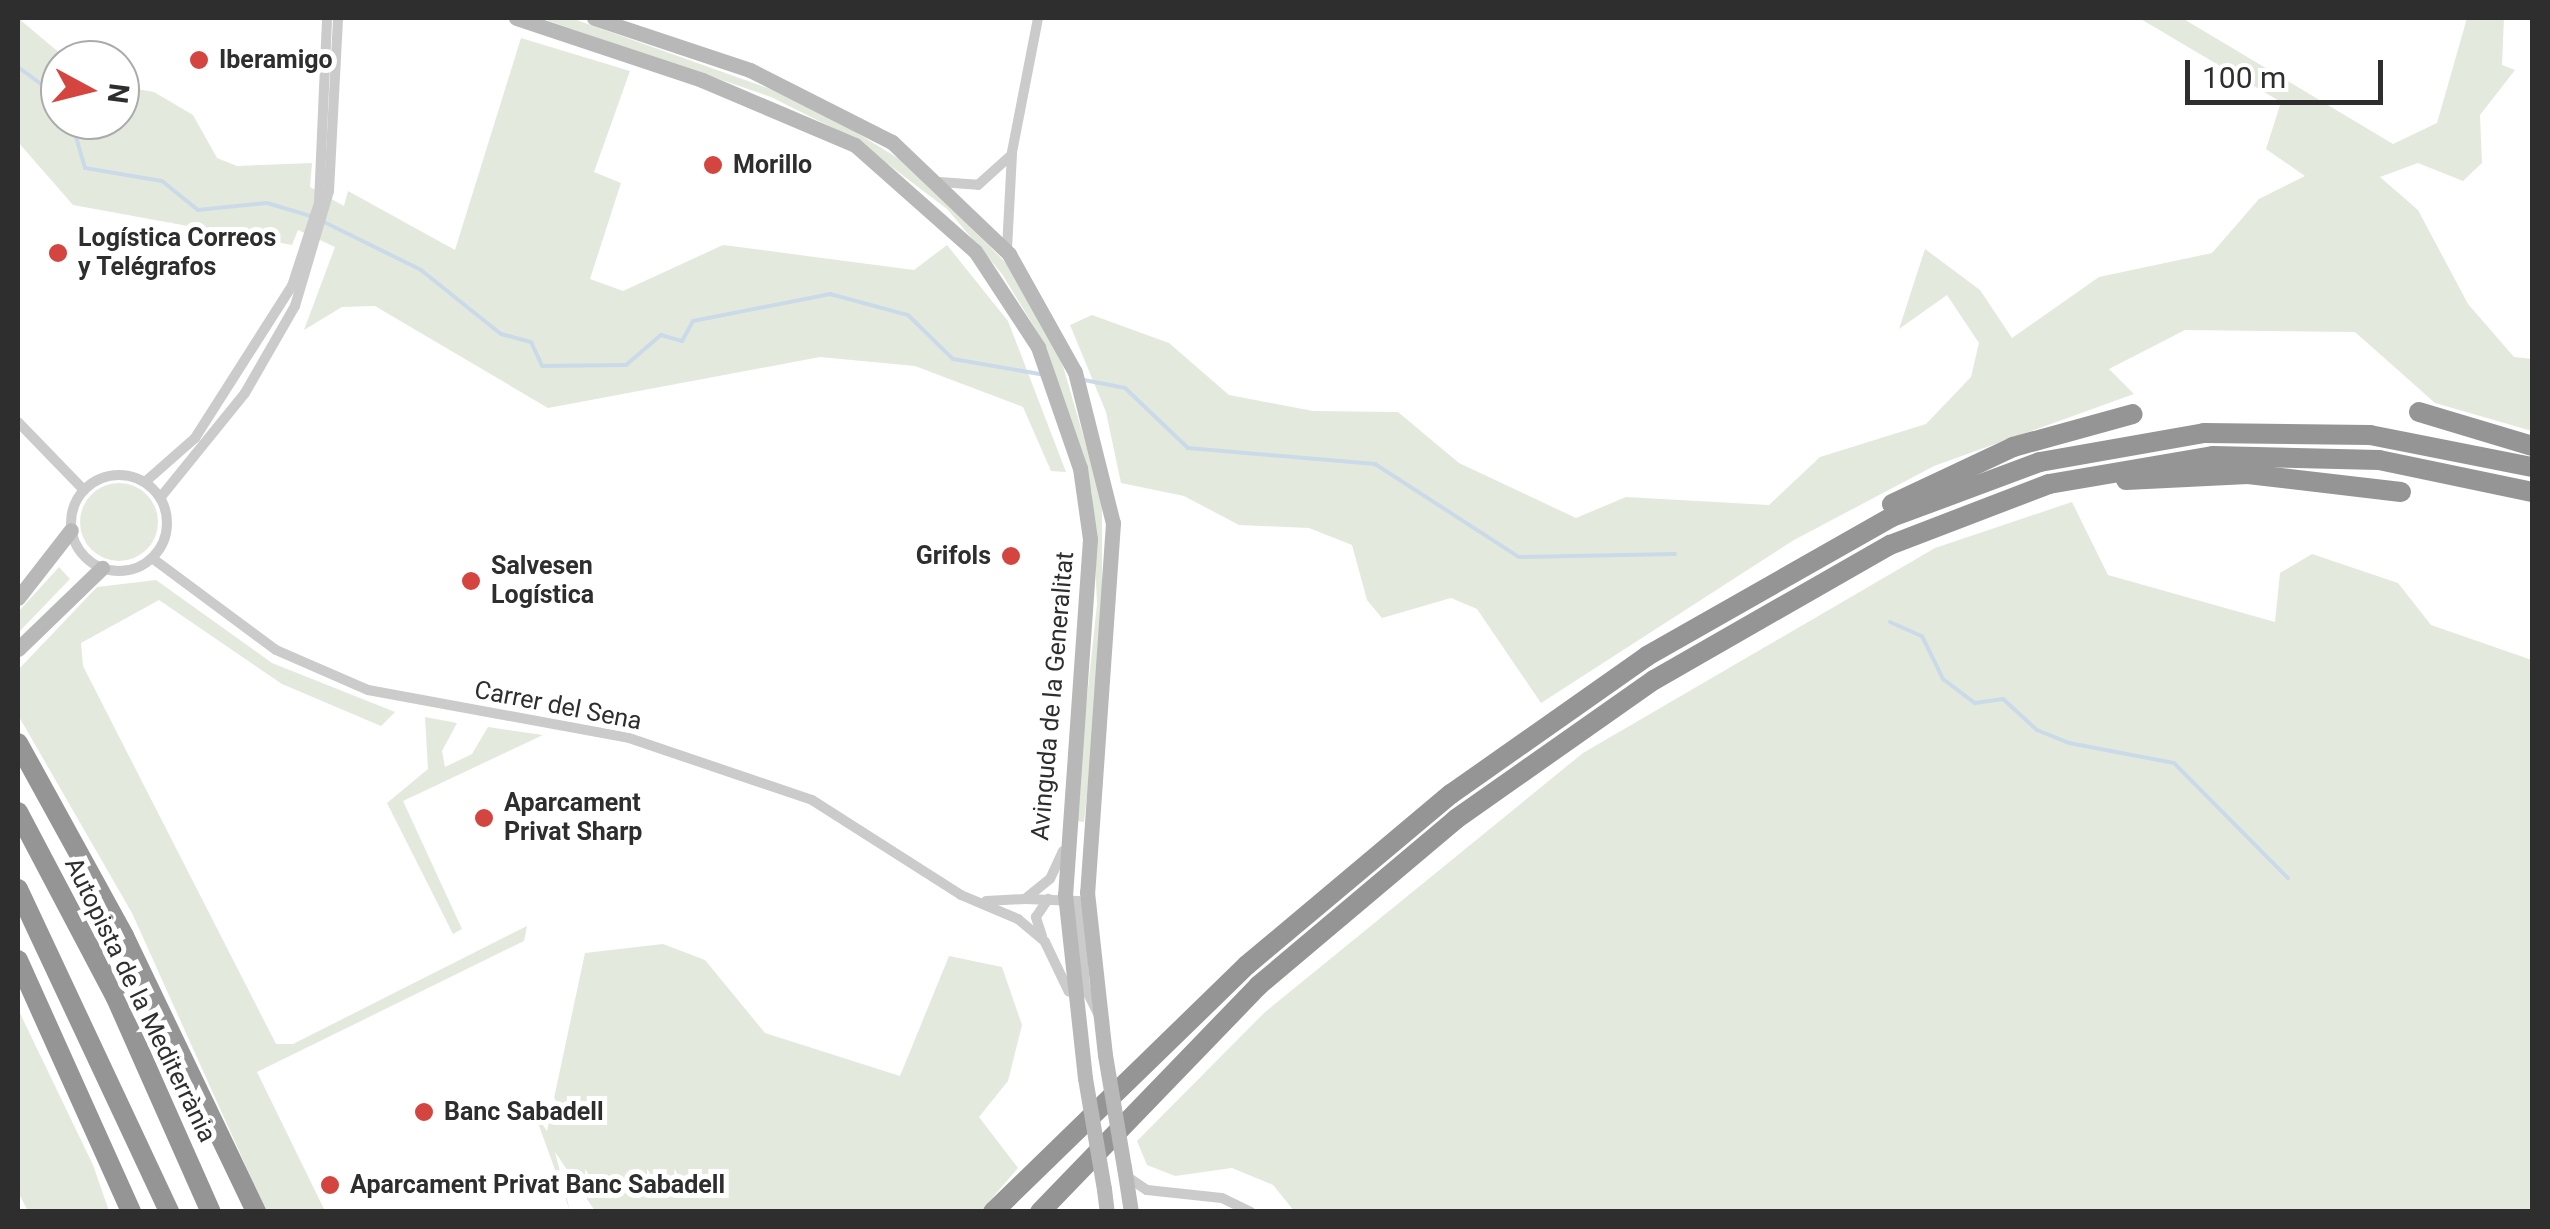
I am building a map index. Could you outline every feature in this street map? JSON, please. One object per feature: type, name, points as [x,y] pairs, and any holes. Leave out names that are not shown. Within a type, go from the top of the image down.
[{"type":"highway","points":[[2419,412],[2532,446]]},
{"type":"highway","points":[[1835,546],[1870,515],[1988,457],[2133,414]]},
{"type":"highway","points":[[993,1212],[1246,965],[1451,794],[1647,656],[1835,546],[2005,472],[2175,436],[2340,432],[2532,467]]},
{"type":"highway","points":[[1040,1212],[1258,986],[1495,790],[1774,607],[1991,504],[2115,469],[2246,454],[2379,460],[2532,492]]},
{"type":"highway","points":[[1991,504],[2214,473],[2401,492]]},
{"type":"highway","points":[[18,743],[188,1070],[256,1212]]},
{"type":"highway","name":"Autopista de la Mediterrània","points":[[18,812],[116,998],[211,1212]]},
{"type":"highway","points":[[18,890],[169,1212]]},
{"type":"highway","points":[[18,960],[131,1212]]},
{"type":"highway","points":[[188,1070],[243,1212]]},
{"type":"highway","points":[[1008,1212],[1083,1126]]},
{"type":"street","points":[[325,189],[327,18]]},
{"type":"street","points":[[160,498],[266,360],[316,237],[325,189],[338,18]]},
{"type":"street","name":"Avinguda de la Generalitat","points":[[516,18],[702,80],[854,145],[976,250],[1038,347],[1061,398],[1090,539],[1057,896],[1107,1212]]},
{"type":"street","name":"Avinguda de la Generalitat","points":[[594,18],[833,107],[939,182],[1009,254],[1065,351],[1106,469],[1115,576],[1087,892],[1098,1015],[1132,1212]]},
{"type":"street","points":[[1009,254],[1012,152],[1038,18]]},
{"type":"street","points":[[939,182],[989,181],[1012,152]]},
{"type":"street","points":[[146,482],[195,438],[267,336],[316,237]]},
{"type":"street","points":[[18,422],[84,490]]},
{"type":"street","points":[[18,598],[72,530],[84,490],[120,474],[146,482],[160,498],[166,530],[152,558],[131,570],[102,568],[72,530]]},
{"type":"street","name":"Carrer del Sena","points":[[152,558],[276,650],[332,676],[416,702],[629,738],[812,800],[961,895],[1045,942]]},
{"type":"street","points":[[21,646],[102,568]]},
{"type":"street","points":[[1025,899],[1050,879],[1065,840]]},
{"type":"street","name":"Carrer del Sena","points":[[961,895],[1025,899],[1057,896]]},
{"type":"street","points":[[1080,1045],[1066,979],[1036,917],[1057,896],[1078,901],[1085,987],[1098,1015]]},
{"type":"street","points":[[1125,1171],[1147,1190],[1222,1198],[1251,1212]]},
{"type":"street","points":[[1132,1212],[1147,1190]]},
{"type":"shaded area","points":[[18,18],[44,40],[40,40],[40,140],[140,140],[140,90],[154,92],[193,115],[217,158],[237,166],[312,163],[310,187],[344,206],[348,191],[455,250],[521,38],[630,71],[594,172],[621,183],[590,279],[623,291],[723,245],[914,270],[947,245],[1008,321],[1066,472],[1051,471],[1023,407],[915,366],[820,357],[548,408],[375,306],[342,307],[304,330],[335,247],[298,230],[292,245],[73,205],[18,142]]},
{"type":"shaded area","points":[[540,18],[571,18],[807,102],[909,165],[1005,262],[1058,349],[1102,500],[1102,662],[1084,822],[1074,821],[1097,604],[1092,493],[1047,348],[1002,274],[947,209],[855,139],[771,97]]},
{"type":"shaded area","points":[[2139,18],[2182,18],[2393,144],[2437,123],[2467,18],[2504,18],[2502,65],[2515,70],[2480,115],[2482,163],[2463,181],[2418,163],[2380,177],[2418,210],[2468,304],[2514,357],[2532,359],[2532,431],[2435,403],[2355,332],[2185,330],[2109,369],[2134,394],[1934,466],[1794,540],[1541,703],[1477,609],[1451,598],[1382,618],[1367,600],[1352,545],[1309,528],[1239,525],[1184,496],[1121,483],[1106,412],[1070,325],[1092,315],[1169,343],[1229,395],[1313,411],[1398,412],[1459,463],[1576,518],[1626,497],[1769,505],[1820,457],[1926,424],[1971,377],[1979,343],[1947,295],[1899,329],[1925,249],[1980,290],[2012,338],[2099,277],[2212,253],[2259,199],[2305,176],[2266,149],[2281,102]]},
{"type":"shaded area","points":[[119,483],[134,486],[146,495],[155,507],[155,537],[146,549],[134,558],[119,561],[104,558],[92,549],[83,537],[80,522],[83,507],[92,495],[104,486]]},
{"type":"shaded area","points":[[2072,502],[2108,575],[2275,622],[2280,573],[2312,554],[2398,583],[2431,625],[2532,660],[2532,1211],[1295,1212],[1273,1185],[1232,1168],[1175,1176],[1147,1165],[1137,1141],[1264,1013],[1583,753],[1935,548]]},
{"type":"shaded area","points":[[59,567],[70,579],[18,633],[18,612]]},
{"type":"shaded area","points":[[156,580],[272,663],[395,712],[381,726],[282,684],[159,600],[81,643],[83,666],[276,1044],[293,1044],[527,926],[524,941],[257,1072],[325,1211],[266,1211],[132,913],[18,715],[18,670],[97,587]]},
{"type":"shaded area","points":[[425,717],[457,723],[442,751],[445,767],[472,754],[488,727],[543,735],[403,801],[462,929],[453,934],[387,803],[428,769]]},
{"type":"shaded area","points":[[663,944],[705,960],[765,1033],[900,1076],[949,956],[1002,967],[1022,1025],[1008,1081],[979,1117],[1018,1168],[981,1211],[595,1211],[555,1152],[570,1211],[534,1112],[547,1131],[585,953]]},
{"type":"shaded area","points":[[18,1009],[93,1165],[109,1211],[28,1211],[18,1192]]},
{"type":"waterway","points":[[18,67],[40,83]]},
{"type":"waterway","points":[[77,140],[85,168],[162,181],[198,210],[267,203],[311,216]]},
{"type":"waterway","points":[[320,220],[421,270],[501,334],[531,342],[542,366],[626,365],[661,335],[682,341],[693,321],[830,294],[908,315],[953,359],[1040,374]]},
{"type":"waterway","points":[[1084,380],[1125,388],[1188,448],[1375,464],[1519,557],[1675,554]]},
{"type":"waterway","points":[[1890,622],[1922,636],[1943,679],[1975,703],[2003,699],[2037,730],[2069,743],[2174,763],[2288,878]]},
{"type":"place","name":"Iberamigo","points":[[199,60]]},
{"type":"place","name":"Morillo","points":[[713,165]]},
{"type":"place","name":"Logística Correos y Telégrafos","points":[[58,253]]},
{"type":"place","name":"Grifols","points":[[1011,556]]},
{"type":"place","name":"Salvesen Logística","points":[[471,581]]},
{"type":"place","name":"Aparcament Privat Sharp","points":[[484,818]]},
{"type":"place","name":"Banc Sabadell","points":[[424,1112]]},
{"type":"place","name":"Aparcament Privat Banc Sabadell","points":[[330,1185]]}]
